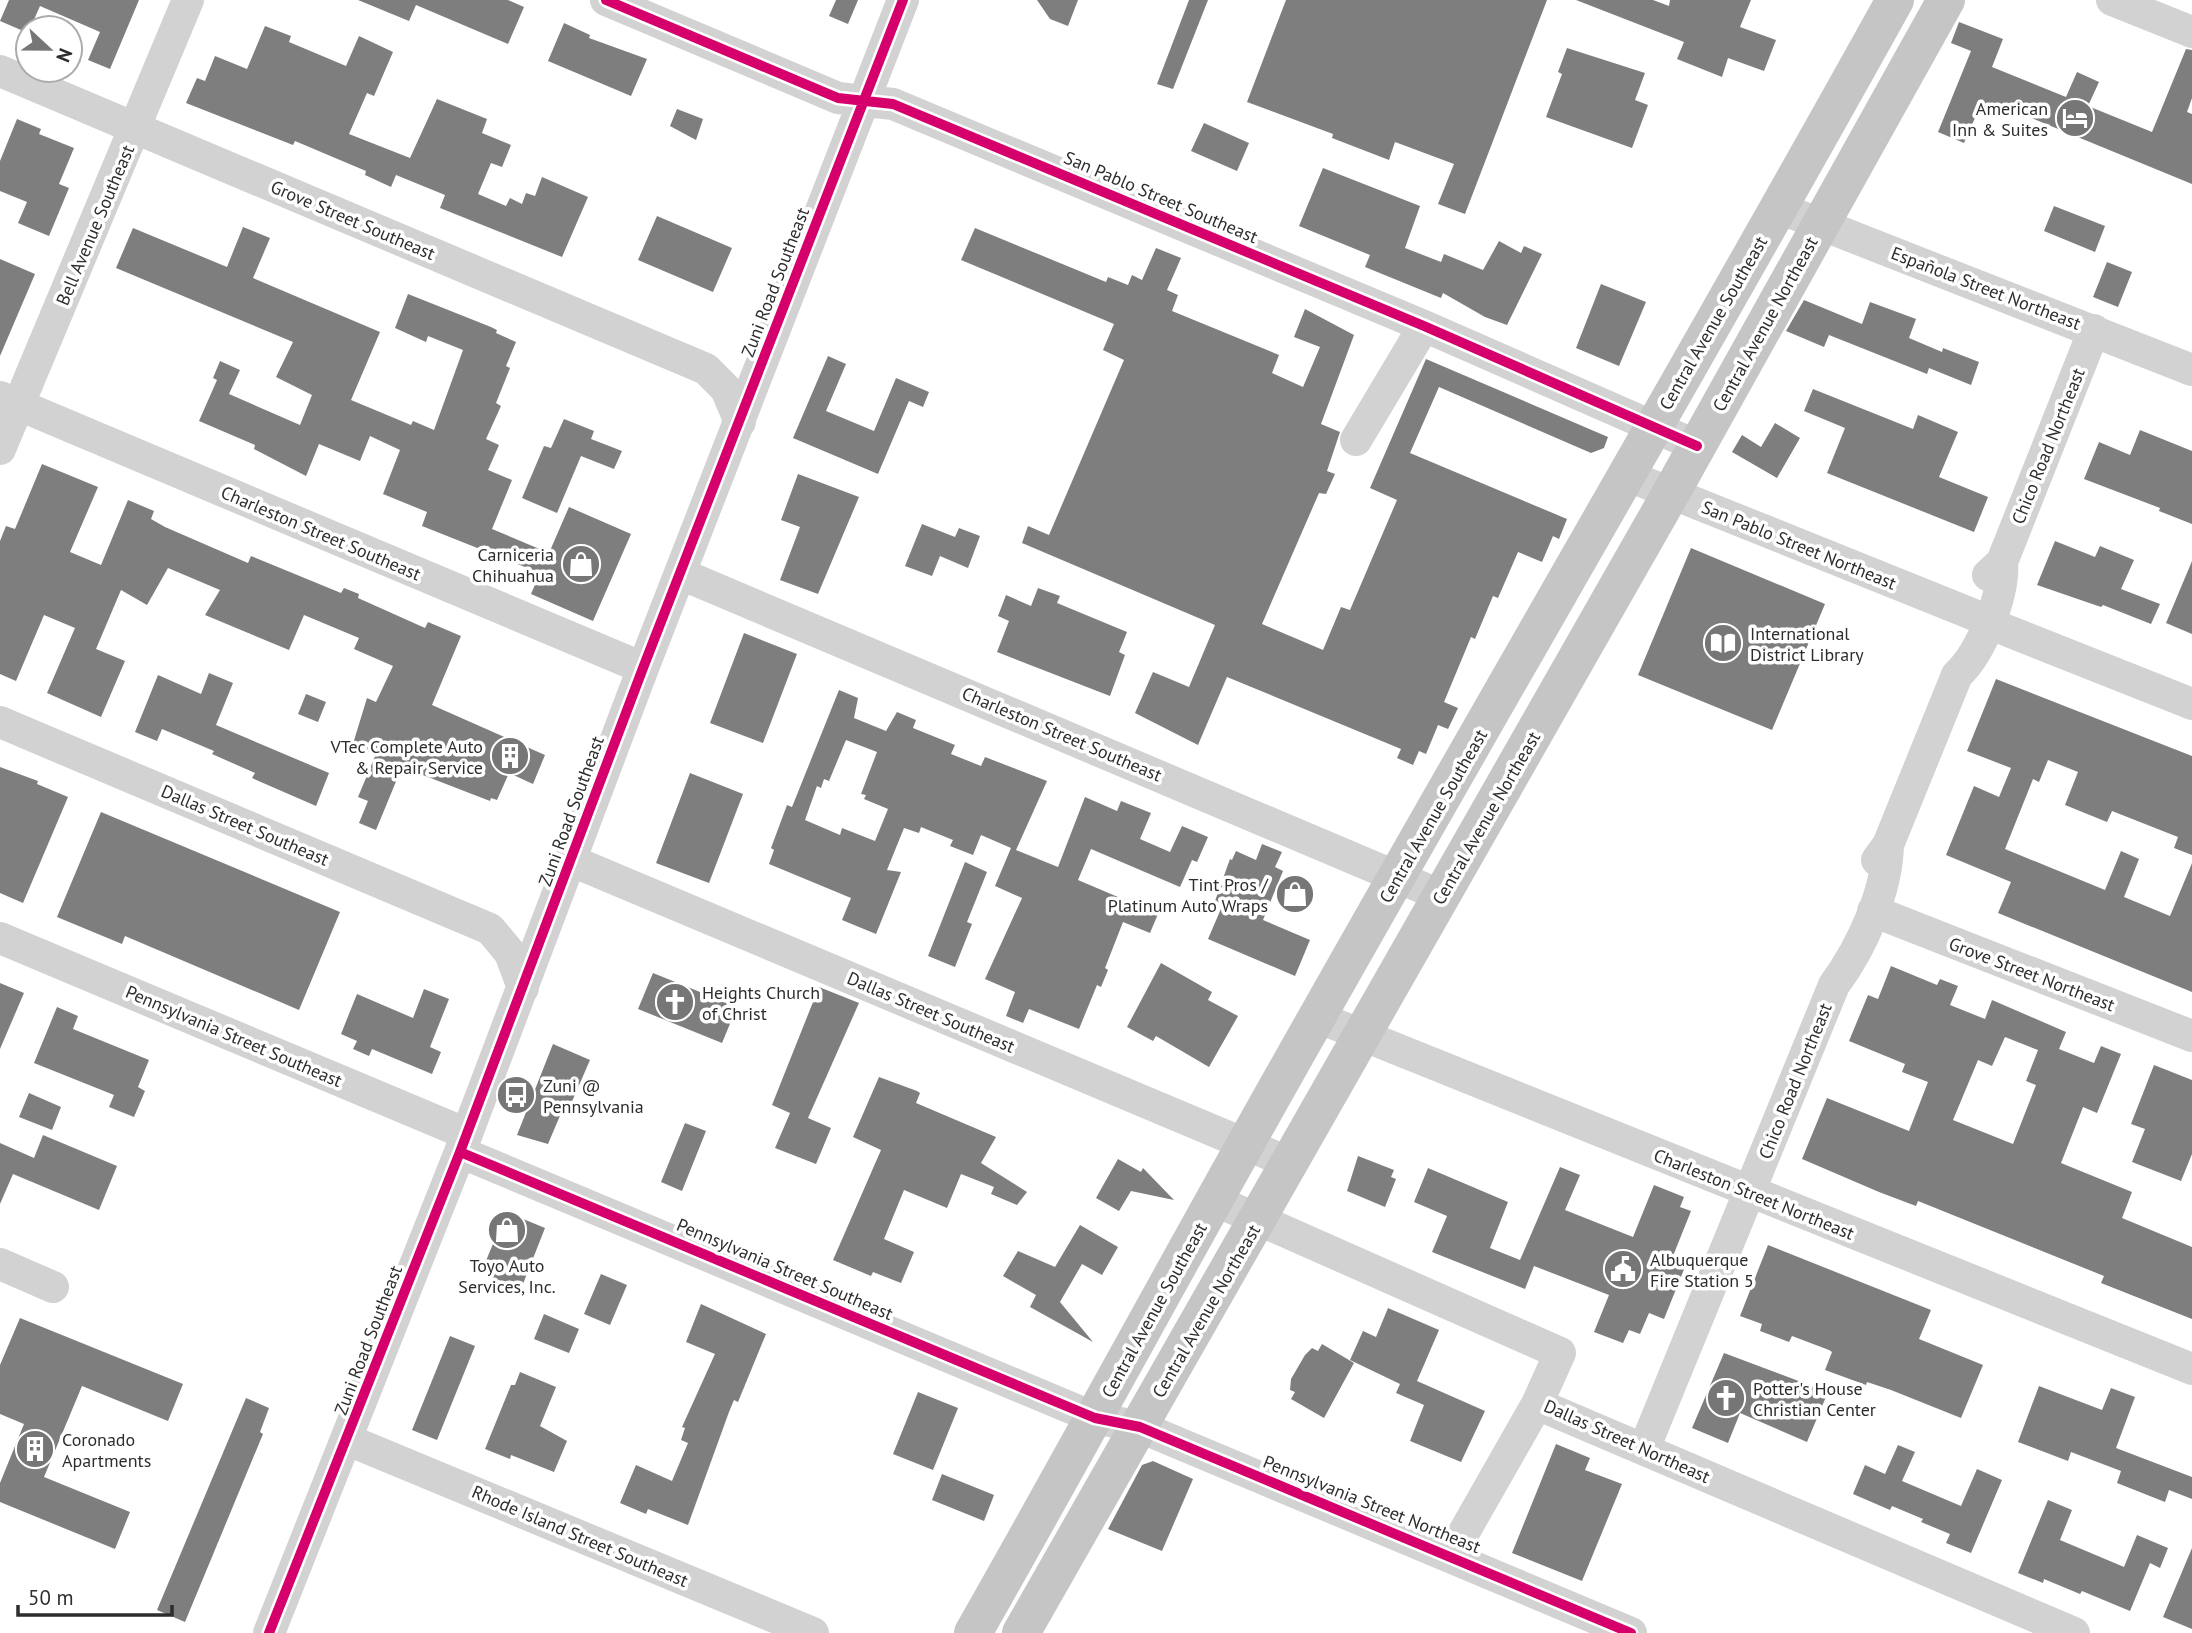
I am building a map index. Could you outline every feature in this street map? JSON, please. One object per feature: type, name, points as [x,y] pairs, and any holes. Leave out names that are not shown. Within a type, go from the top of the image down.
[{"type":"main road","name":"Central Avenue Southeast","points":[[973,1633],[1096,1418],[1245,1144],[1895,0]]},
{"type":"main road","name":"Central Avenue Northeast","points":[[1021,1633],[1671,493],[1946,0]]},
{"type":"street","name":"Bell Avenue Southeast","points":[[0,449],[9,400],[136,129],[188,0]]},
{"type":"street","name":"San Pablo Street Southeast","points":[[606,0],[838,97],[893,104],[1424,326],[1697,446]]},
{"type":"street","name":"Zuni Road Southeast","points":[[269,1633],[464,1143],[643,667],[903,0]]},
{"type":"street","points":[[2112,0],[2192,32]]},
{"type":"street","name":"Grove Street Southeast","points":[[0,71],[706,369],[726,389],[740,422]]},
{"type":"street","name":"Española Street Northeast","points":[[1779,208],[2192,370]]},
{"type":"street","points":[[1356,440],[1424,326]]},
{"type":"street","name":"Chico Road Northeast","points":[[1834,985],[1834,963],[1856,905],[1888,845],[1958,675],[1956,658],[1980,619],[1989,573],[2002,562],[2094,330]]},
{"type":"street","name":"Grove Street Southeast","points":[[706,369],[744,369],[763,361]]},
{"type":"street","name":"Charleston Street Southeast","points":[[9,400],[643,667]]},
{"type":"street","name":"San Pablo Street Northeast","points":[[1626,475],[2192,704]]},
{"type":"street","name":"Charleston Street Southeast","points":[[681,574],[1442,895]]},
{"type":"street","name":"Dallas Street Southeast","points":[[0,722],[490,929],[534,928],[550,918]]},
{"type":"street","name":"Chico Road Northeast","points":[[1644,1449],[1834,985],[1846,968],[1873,911],[1888,866],[1888,845]]},
{"type":"street","name":"Dallas Street Southeast","points":[[572,861],[1290,1163]]},
{"type":"street","name":"Grove Street Northeast","points":[[1873,911],[2192,1036]]},
{"type":"street","name":"Dallas Street Southeast","points":[[490,929],[510,953],[523,988]]},
{"type":"street","name":"Pennsylvania Street Southeast","points":[[0,937],[464,1143],[1096,1418]]},
{"type":"street","name":"Charleston Street Northeast","points":[[1317,1017],[2192,1369]]},
{"type":"street","name":"Dallas Street Northeast","points":[[1214,1200],[1560,1353],[1537,1404],[2074,1633]]},
{"type":"street","points":[[0,1264],[53,1287]]},
{"type":"street","points":[[1451,1555],[1537,1404]]},
{"type":"street","name":"Pennsylvania Street Northeast","points":[[1096,1418],[1140,1427],[1451,1555],[1622,1631]]},
{"type":"street","name":"Rhode Island Street Southeast","points":[[348,1440],[813,1633]]},
{"type":"building","points":[[9,0],[139,0],[110,69],[88,60],[100,32],[84,25],[84,14],[58,14],[40,6],[36,14],[14,14],[14,27],[0,21]]},
{"type":"building","points":[[358,0],[508,0],[524,7],[508,44],[416,5],[409,21]]},
{"type":"building","points":[[836,0],[858,0],[848,24],[829,16]]},
{"type":"building","points":[[1037,0],[1078,0],[1068,26],[1050,19]]},
{"type":"building","points":[[1189,0],[1208,0],[1173,89],[1157,84]]},
{"type":"building","points":[[1286,0],[1547,0],[1465,214],[1438,204],[1454,164],[1395,142],[1389,160],[1332,138],[1333,134],[1247,102]]},
{"type":"building","points":[[1576,0],[1653,0],[1669,6],[1670,0],[1751,0],[1740,27],[1776,40],[1764,71],[1728,58],[1722,77],[1677,59],[1684,42]]},
{"type":"building","name":"American Inn & Suites","points":[[1959,22],[2003,39],[1992,67],[2066,97],[2077,72],[2099,82],[2088,106],[2152,132],[2186,49],[2192,50],[2192,98],[2187,112],[2192,114],[2192,184],[1995,103],[1989,116],[1978,111],[1964,143],[1938,132],[1971,51],[1951,43]]},
{"type":"building","points":[[564,23],[590,35],[589,38],[647,59],[631,96],[548,61]]},
{"type":"building","points":[[265,26],[291,36],[289,42],[346,66],[359,36],[393,52],[374,96],[367,93],[349,134],[410,158],[437,99],[487,119],[482,133],[511,145],[502,167],[491,163],[478,194],[506,206],[510,198],[522,204],[526,193],[535,196],[542,177],[588,197],[562,257],[440,208],[445,195],[396,175],[391,187],[365,175],[366,171],[295,141],[293,145],[186,103],[197,78],[205,81],[215,56],[247,69]]},
{"type":"building","points":[[1567,48],[1645,73],[1635,100],[1648,105],[1632,148],[1546,117],[1562,74],[1558,72]]},
{"type":"building","points":[[677,109],[703,119],[696,140],[670,126]]},
{"type":"building","points":[[17,119],[41,129],[39,134],[74,148],[59,184],[69,188],[49,236],[18,223],[27,202],[0,191],[0,161]]},
{"type":"building","points":[[1204,123],[1249,143],[1237,171],[1191,151]]},
{"type":"building","points":[[1323,168],[1420,206],[1405,248],[1441,262],[1444,254],[1483,270],[1499,241],[1521,253],[1524,246],[1542,254],[1507,325],[1485,317],[1443,293],[1441,298],[1365,267],[1370,255],[1299,226]]},
{"type":"building","points":[[2054,206],[2105,226],[2095,252],[2044,231]]},
{"type":"building","points":[[657,216],[732,248],[713,292],[638,260]]},
{"type":"building","points":[[243,227],[270,238],[253,278],[380,332],[351,400],[411,425],[413,421],[434,430],[463,350],[428,336],[426,342],[395,328],[408,294],[491,327],[497,330],[496,333],[516,342],[506,366],[510,368],[496,403],[501,406],[486,439],[499,445],[488,470],[512,480],[492,529],[549,553],[569,507],[631,534],[593,621],[531,594],[540,573],[422,526],[427,512],[383,494],[400,450],[370,436],[360,461],[319,444],[306,476],[254,449],[255,445],[199,421],[217,380],[213,378],[220,361],[240,370],[229,394],[300,425],[312,395],[276,377],[293,342],[116,268],[133,228],[227,267]]},
{"type":"building","points":[[975,228],[1106,282],[1108,277],[1128,285],[1132,275],[1142,280],[1156,248],[1181,258],[1167,290],[1178,295],[1172,311],[1279,355],[1272,373],[1303,387],[1320,347],[1294,337],[1305,309],[1354,335],[1321,424],[1340,432],[1327,471],[1335,474],[1326,494],[1319,493],[1262,624],[1323,650],[1341,607],[1350,610],[1397,500],[1370,488],[1426,359],[1608,437],[1604,448],[1591,453],[1439,387],[1410,453],[1567,519],[1559,539],[1553,536],[1542,562],[1518,552],[1498,598],[1493,596],[1475,639],[1471,637],[1444,702],[1458,708],[1448,729],[1438,725],[1426,754],[1419,751],[1413,765],[1397,758],[1401,749],[1227,677],[1198,745],[1135,713],[1153,672],[1189,687],[1215,625],[1022,543],[1028,526],[1049,535],[1124,360],[1103,350],[1114,324],[961,260]]},
{"type":"building","points":[[0,259],[35,274],[0,356]]},
{"type":"building","points":[[2107,262],[2132,272],[2118,307],[2093,297]]},
{"type":"building","points":[[1601,284],[1646,302],[1619,366],[1576,348]]},
{"type":"building","points":[[1804,300],[1862,324],[1870,302],[1916,319],[1909,338],[1942,352],[1943,348],[1979,362],[1971,385],[1929,368],[1927,374],[1829,335],[1824,347],[1786,331]]},
{"type":"building","points":[[828,356],[846,364],[826,411],[874,431],[896,378],[929,392],[923,407],[909,401],[878,474],[793,438]]},
{"type":"building","points":[[1813,389],[1913,429],[1918,415],[1958,432],[1939,477],[1988,497],[1974,532],[1827,473],[1845,428],[1804,411]]},
{"type":"building","points":[[564,419],[594,431],[591,439],[622,451],[614,469],[581,456],[557,513],[522,498],[544,446],[551,448]]},
{"type":"building","points":[[1775,423],[1800,438],[1777,478],[1732,452],[1742,435],[1761,447]]},
{"type":"building","points":[[2140,430],[2192,451],[2192,524],[2159,511],[2160,508],[2084,479],[2099,442],[2130,455]]},
{"type":"building","points":[[42,464],[98,487],[70,552],[101,565],[128,500],[154,511],[151,519],[165,527],[248,563],[251,556],[341,593],[344,588],[359,594],[358,598],[425,628],[428,622],[461,636],[432,705],[545,755],[533,784],[509,773],[497,800],[491,798],[490,801],[402,767],[376,830],[359,823],[368,801],[358,797],[376,754],[352,747],[367,698],[376,702],[393,666],[354,649],[359,638],[304,615],[289,650],[205,615],[220,590],[168,568],[147,605],[121,590],[96,649],[125,661],[101,717],[47,693],[75,628],[44,615],[16,681],[0,674],[0,541],[6,526],[15,529]]},
{"type":"building","points":[[798,474],[859,497],[818,594],[780,580],[800,527],[781,520]]},
{"type":"building","points":[[922,524],[955,537],[959,528],[980,536],[968,568],[940,556],[932,576],[905,566]]},
{"type":"building","points":[[2055,541],[2095,557],[2100,546],[2134,560],[2121,589],[2160,604],[2151,624],[2103,605],[2101,607],[2037,585]]},
{"type":"building","points":[[1691,548],[1825,604],[1772,730],[1638,675]]},
{"type":"building","points":[[2192,561],[2192,634],[2166,623]]},
{"type":"building","points":[[1038,588],[1060,596],[1057,603],[1127,632],[1119,652],[1125,655],[1110,696],[997,652],[1009,621],[998,616],[1006,595],[1031,606]]},
{"type":"building","points":[[744,633],[797,654],[763,743],[710,723]]},
{"type":"building","points":[[209,673],[233,683],[216,725],[329,773],[316,806],[252,778],[255,773],[212,754],[214,751],[162,729],[157,741],[135,732],[158,675],[201,694]]},
{"type":"building","points":[[1996,679],[2192,756],[2192,855],[2174,848],[2178,837],[2112,811],[2107,822],[2065,805],[2078,772],[2048,760],[2039,782],[2033,779],[2005,849],[2105,890],[2121,851],[2139,859],[2124,897],[2170,916],[2192,863],[2192,992],[1998,913],[2011,882],[1946,855],[1974,786],[1999,797],[2011,768],[1967,751]]},
{"type":"building","points":[[839,690],[858,698],[854,718],[886,731],[897,712],[916,720],[913,728],[955,745],[951,754],[981,766],[985,757],[1047,781],[1016,850],[1058,867],[1085,797],[1117,811],[1121,801],[1151,813],[1140,839],[1170,852],[1182,826],[1208,837],[1197,862],[1192,860],[1180,887],[1091,849],[1078,880],[1158,914],[1150,933],[1123,922],[1105,968],[1108,970],[1101,987],[1097,985],[1079,1029],[1029,1009],[1023,1023],[1006,1016],[1015,992],[985,979],[1022,898],[995,886],[1011,848],[981,835],[973,855],[950,846],[953,840],[921,827],[919,833],[904,828],[887,870],[901,872],[876,934],[842,920],[851,898],[769,864],[774,850],[771,848],[787,805],[792,807]],"holes":[[[846,740],[877,752],[861,794],[866,795],[864,799],[888,809],[875,841],[842,828],[840,835],[805,820],[817,786],[821,788],[824,779],[829,781]]]},
{"type":"building","points":[[306,694],[326,702],[318,722],[298,714]]},
{"type":"building","points":[[0,767],[38,781],[37,784],[68,797],[23,903],[0,893]]},
{"type":"building","points":[[690,773],[743,794],[709,883],[656,863]]},
{"type":"building","points":[[101,812],[340,912],[299,1010],[125,936],[122,944],[57,917]]},
{"type":"building","points":[[1262,844],[1282,852],[1275,867],[1283,871],[1263,920],[1310,940],[1295,976],[1208,939],[1223,904],[1215,901],[1230,859],[1232,860],[1236,851],[1256,860]]},
{"type":"building","points":[[965,862],[987,872],[967,922],[972,924],[955,967],[928,956]]},
{"type":"building","points":[[1161,963],[1212,992],[1208,1000],[1238,1016],[1209,1067],[1156,1036],[1153,1041],[1127,1027]]},
{"type":"building","points":[[1891,966],[1937,985],[1940,979],[1958,986],[1950,1005],[1985,1019],[1992,1000],[2066,1032],[2059,1049],[2094,1063],[2101,1046],[2121,1054],[2097,1113],[2083,1107],[2061,1163],[2132,1192],[2122,1218],[2192,1247],[2192,1319],[2101,1283],[2104,1276],[1918,1201],[1916,1206],[1879,1192],[1802,1159],[1827,1098],[1909,1131],[1928,1082],[1902,1072],[1905,1064],[1849,1041],[1868,995],[1878,999]],"holes":[[[2005,1037],[2038,1050],[2026,1081],[2036,1085],[2013,1144],[1953,1120],[1978,1060],[1992,1066]]]},
{"type":"building","points":[[653,973],[737,1007],[722,1043],[638,1009]]},
{"type":"building","points":[[0,983],[24,993],[0,1049]]},
{"type":"building","points":[[819,987],[859,1003],[808,1118],[831,1128],[816,1164],[775,1148],[790,1113],[772,1105]]},
{"type":"building","points":[[424,989],[449,999],[430,1047],[441,1052],[432,1074],[372,1049],[369,1056],[353,1049],[357,1041],[341,1034],[357,994],[413,1018]]},
{"type":"building","points":[[57,1007],[78,1016],[73,1029],[149,1060],[138,1087],[145,1091],[134,1117],[109,1107],[114,1095],[34,1063]]},
{"type":"building","points":[[553,1044],[590,1060],[567,1113],[562,1111],[548,1144],[517,1135]]},
{"type":"building","points":[[2154,1065],[2192,1080],[2192,1154],[2181,1181],[2132,1162],[2145,1129],[2131,1124]]},
{"type":"building","points":[[879,1077],[920,1093],[916,1103],[996,1137],[981,1163],[1027,1192],[1017,1205],[991,1194],[994,1187],[961,1174],[947,1208],[904,1190],[884,1239],[914,1252],[901,1283],[873,1272],[871,1276],[833,1260],[881,1150],[853,1137]]},
{"type":"building","points":[[29,1093],[61,1107],[52,1130],[19,1117]]},
{"type":"building","points":[[685,1123],[706,1131],[682,1191],[661,1182]]},
{"type":"building","points":[[43,1135],[117,1166],[99,1210],[13,1174],[0,1204],[0,1143],[34,1158]]},
{"type":"building","points":[[1358,1156],[1394,1170],[1391,1177],[1396,1179],[1385,1207],[1347,1191]]},
{"type":"building","points":[[1118,1159],[1141,1172],[1143,1168],[1174,1200],[1131,1191],[1119,1211],[1096,1198]]},
{"type":"building","points":[[1560,1167],[1580,1175],[1565,1210],[1633,1237],[1654,1185],[1684,1197],[1680,1207],[1691,1211],[1673,1256],[1687,1262],[1664,1319],[1649,1313],[1640,1334],[1629,1330],[1623,1343],[1594,1332],[1609,1295],[1534,1266],[1525,1289],[1432,1252],[1447,1216],[1414,1202],[1428,1168],[1508,1202],[1490,1248],[1520,1260]]},
{"type":"building","points":[[506,1212],[545,1228],[521,1289],[481,1273]]},
{"type":"building","points":[[1080,1225],[1118,1247],[1102,1275],[1082,1264],[1060,1302],[1093,1342],[1030,1307],[1036,1295],[1003,1276],[1018,1251],[1055,1267]]},
{"type":"building","points":[[1768,1245],[1931,1310],[1919,1339],[1983,1365],[1961,1418],[1891,1390],[1867,1382],[1866,1385],[1825,1370],[1832,1352],[1829,1350],[1792,1336],[1789,1342],[1760,1331],[1762,1324],[1740,1316]]},
{"type":"building","points":[[601,1274],[627,1285],[610,1325],[584,1314]]},
{"type":"building","points":[[701,1304],[766,1334],[738,1402],[734,1400],[729,1412],[688,1525],[648,1509],[646,1514],[620,1503],[636,1465],[672,1481],[688,1443],[681,1440],[685,1428],[682,1427],[715,1354],[686,1342]]},
{"type":"building","points":[[1388,1308],[1439,1330],[1417,1381],[1485,1411],[1461,1462],[1410,1441],[1424,1405],[1396,1393],[1400,1384],[1350,1360],[1363,1331],[1376,1337]]},
{"type":"building","points":[[544,1314],[579,1329],[569,1353],[534,1339]]},
{"type":"building","name":"Coronado Apartments","points":[[20,1318],[183,1384],[168,1421],[82,1386],[44,1477],[130,1512],[115,1549],[0,1502],[0,1483],[24,1424],[0,1414],[0,1365]]},
{"type":"building","points":[[450,1336],[475,1346],[437,1440],[412,1430]]},
{"type":"building","points":[[1322,1344],[1354,1363],[1324,1418],[1291,1399],[1295,1392],[1290,1390],[1291,1379],[1305,1355],[1312,1348],[1318,1351]]},
{"type":"building","points":[[1724,1353],[1828,1392],[1807,1442],[1740,1413],[1728,1443],[1692,1428]]},
{"type":"building","points":[[520,1372],[556,1387],[540,1426],[567,1441],[554,1472],[511,1455],[510,1459],[485,1449],[511,1385],[515,1385]]},
{"type":"building","points":[[2039,1386],[2102,1410],[2111,1388],[2135,1397],[2116,1448],[2192,1477],[2192,1499],[2169,1490],[2165,1502],[2117,1483],[2121,1471],[2071,1452],[2068,1461],[2018,1442]]},
{"type":"building","points":[[918,1392],[958,1408],[933,1470],[893,1454]]},
{"type":"building","points":[[246,1398],[269,1408],[260,1432],[263,1434],[185,1622],[157,1610]]},
{"type":"building","points":[[1556,1444],[1590,1458],[1585,1470],[1622,1484],[1582,1581],[1512,1553]]},
{"type":"building","points":[[1898,1445],[1915,1452],[1902,1481],[1961,1506],[1977,1469],[2002,1480],[1971,1553],[1946,1543],[1950,1534],[1921,1522],[1923,1519],[1892,1506],[1890,1510],[1853,1494],[1865,1465],[1885,1474]]},
{"type":"building","points":[[1153,1461],[1193,1479],[1162,1551],[1108,1529],[1142,1465]]},
{"type":"building","points":[[942,1474],[994,1495],[984,1521],[932,1500]]},
{"type":"building","points":[[2048,1500],[2072,1510],[2060,1540],[2124,1567],[2137,1535],[2168,1548],[2160,1568],[2150,1563],[2130,1611],[2082,1591],[2080,1594],[2044,1579],[2043,1583],[2018,1573]]},
{"type":"building","points":[[2192,1548],[2192,1629],[2163,1617]]},
{"type":"cycle path","points":[[606,0],[838,98],[893,104],[1424,326],[1697,446]]},
{"type":"cycle path","points":[[269,1633],[460,1152],[643,668],[903,0]]},
{"type":"cycle path","points":[[460,1152],[1095,1418],[1140,1427],[1631,1633]]},
{"type":"place","name":"American Inn & Suites","points":[[2075,118]]},
{"type":"place","name":"Carniceria Chihuahua","points":[[581,564]]},
{"type":"place","name":"International District Library","points":[[1723,643]]},
{"type":"place","name":"VTec Complete Auto & Repair Service","points":[[510,756]]},
{"type":"place","name":"Tint Pros / Platinum Auto Wraps","points":[[1295,894]]},
{"type":"place","name":"Heights Church of Christ","points":[[675,1002]]},
{"type":"place","name":"Zuni @ Pennsylvania","points":[[516,1095]]},
{"type":"place","name":"Toyo Auto Services, Inc.","points":[[507,1230]]},
{"type":"place","name":"Albuquerque Fire Station 5","points":[[1623,1269]]},
{"type":"place","name":"Potter's House Christian Center","points":[[1726,1398]]},
{"type":"place","name":"Coronado Apartments","points":[[35,1449]]}]
